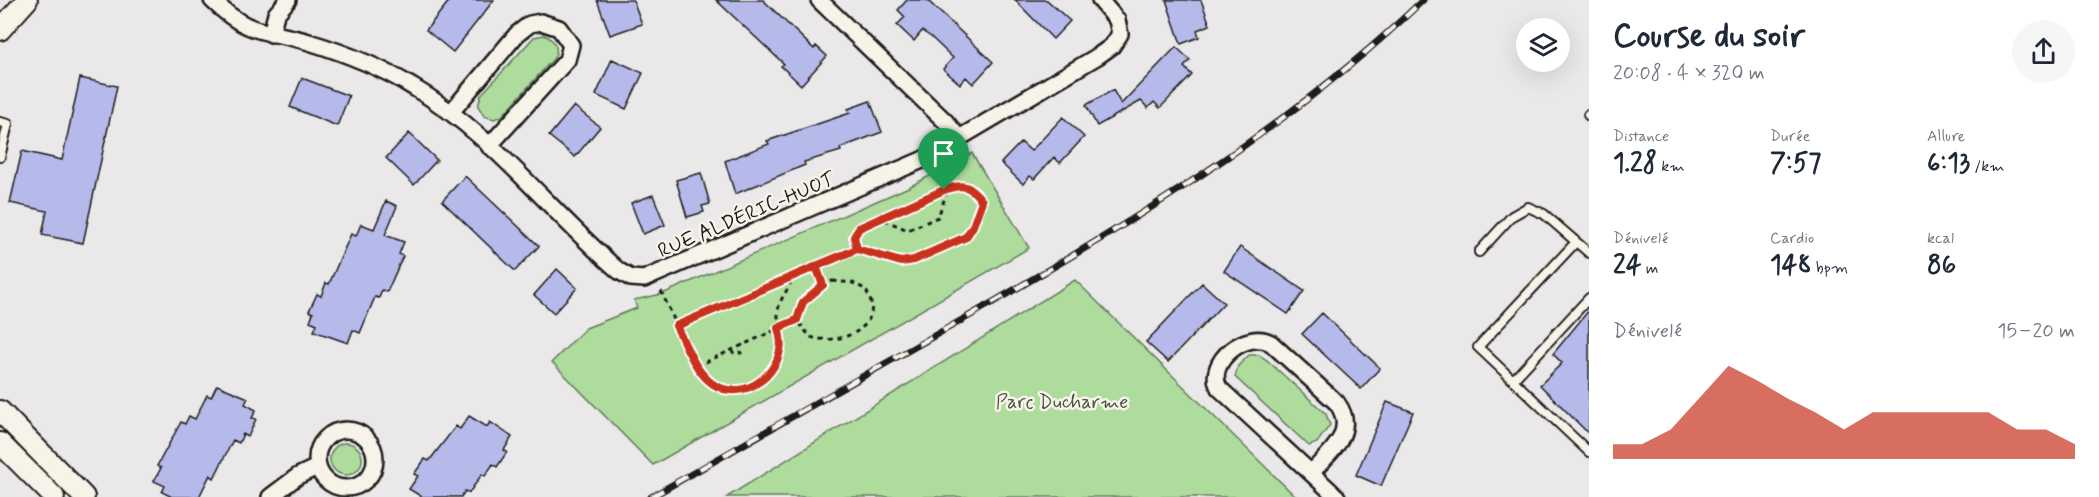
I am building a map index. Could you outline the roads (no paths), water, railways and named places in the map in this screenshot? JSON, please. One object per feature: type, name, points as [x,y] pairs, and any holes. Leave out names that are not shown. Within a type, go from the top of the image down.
[{"type":"street","points":[[0,30],[27,0]]},
{"type":"street","name":"RUE ALDÉRIC-HUOT","points":[[212,0],[235,22],[249,29],[314,44],[369,64],[452,111],[610,263],[625,275],[644,279],[905,168],[1098,56],[1117,40],[1120,34],[1117,20],[1100,0]]},
{"type":"street","points":[[271,34],[278,11],[288,0]]},
{"type":"street","points":[[819,0],[946,122],[959,138]]},
{"type":"street","points":[[452,111],[523,28],[541,22],[560,28],[571,45],[567,60],[489,146]]},
{"type":"street","points":[[1311,473],[1343,435],[1346,424],[1345,415],[1337,404],[1271,343],[1261,338],[1243,342],[1231,351],[1218,369],[1216,380],[1219,388],[1311,473],[1337,497]]},
{"type":"street","points":[[0,411],[84,497]]},
{"type":"street","points":[[0,443],[54,497]]},
{"type":"street","points":[[270,497],[298,476],[318,467]]},
{"type":"lane","points":[[0,122],[8,124],[0,157]]},
{"type":"lane","points":[[1479,252],[1512,216],[1528,207],[1544,214],[1589,254]]},
{"type":"lane","points":[[1576,242],[1478,347],[1589,452]]},
{"type":"lane","points":[[1514,379],[1589,298]]},
{"type":"railway","points":[[651,497],[1089,246],[1206,172],[1318,91],[1423,0]]},
{"type":"park label","name":"Parc Ducharme","points":[[1062,401]]}]
